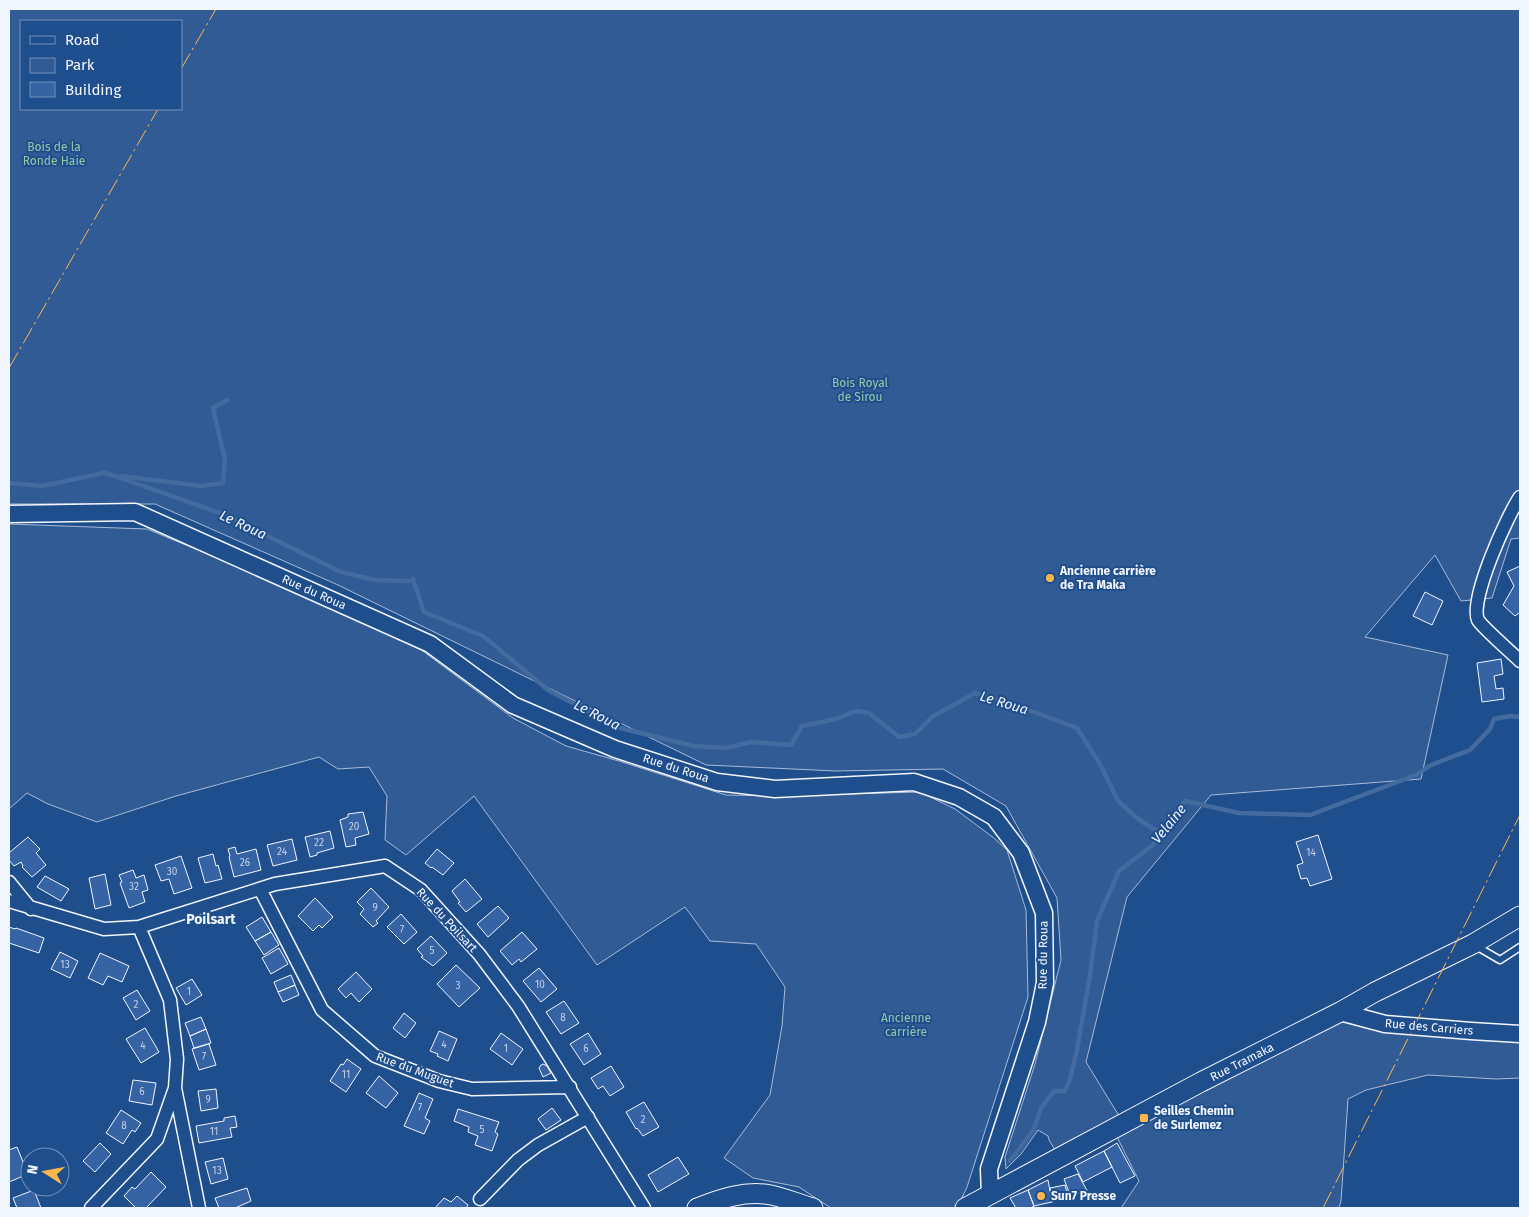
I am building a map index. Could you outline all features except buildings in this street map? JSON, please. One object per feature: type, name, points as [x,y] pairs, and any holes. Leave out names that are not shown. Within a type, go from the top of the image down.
[{"type":"main road","name":"Rue Tramaka","points":[[965,1208],[1201,1082],[1340,1012],[1375,992],[1473,944],[1520,916]]},
{"type":"main road","points":[[697,1208],[726,1197],[748,1194],[770,1195],[813,1208]]},
{"type":"street","points":[[1520,497],[1505,522],[1496,545],[1483,582],[1476,612],[1479,622],[1520,660]]},
{"type":"street","name":"Rue du Roua","points":[[9,514],[136,512],[430,644],[512,705],[615,749],[717,782],[775,789],[914,782],[959,797],[994,817],[1021,853],[1044,913],[1045,983],[1037,1022],[989,1169],[990,1195]]},
{"type":"street","name":"Rue du Poilsart","points":[[9,901],[104,929],[139,927],[275,884],[385,866],[420,890],[478,954],[518,1006],[644,1208]]},
{"type":"street","points":[[9,882],[31,909]]},
{"type":"street","name":"Rue du Muguet","points":[[260,889],[322,1010],[374,1056],[439,1081],[472,1089],[570,1087]]},
{"type":"street","points":[[139,927],[170,1000],[177,1059],[175,1088],[199,1208]]},
{"type":"street","name":"Rue des Carriers","points":[[1340,1012],[1385,1024],[1520,1034]]},
{"type":"street","points":[[91,1208],[157,1138],[175,1088]]},
{"type":"street","points":[[480,1199],[518,1160],[531,1150],[588,1117]]},
{"type":"lane","points":[[1473,944],[1500,960],[1520,947]]},
{"type":"green space","name":"Bois Royal de Sirou","points":[[9,9],[1520,9],[1520,538],[1511,539],[1492,598],[1461,601],[1435,555],[1365,637],[1448,655],[1421,779],[1211,795],[1127,897],[1086,1062],[1124,1124],[1340,1012],[1520,1034],[1520,1078],[1496,1079],[1428,1075],[1366,1090],[1348,1099],[1339,1208],[1121,1208],[1139,1181],[1113,1129],[1060,1158],[1048,1136],[1038,1130],[1021,1154],[1006,1169],[1005,1157],[1035,1064],[1061,960],[1057,898],[1006,806],[943,769],[836,771],[706,765],[338,585],[155,504],[9,504]]},
{"type":"green space","name":"Ancienne carrière","points":[[9,524],[147,529],[220,559],[420,649],[513,718],[566,746],[726,795],[777,796],[920,792],[955,809],[1007,850],[1026,910],[1028,997],[967,1187],[957,1208],[831,1208],[799,1187],[753,1178],[724,1158],[770,1095],[782,1026],[785,987],[756,944],[710,941],[685,907],[597,965],[474,796],[406,855],[385,840],[387,796],[369,767],[338,769],[319,757],[176,796],[97,822],[48,804],[27,793],[9,809]]},
{"type":"waterway","points":[[121,476],[201,486],[223,483],[225,460],[213,408],[227,400]]},
{"type":"waterway","name":"Le Roua","points":[[9,483],[42,486],[104,473],[220,513],[341,572],[375,580],[411,581],[413,579],[424,612],[483,636],[548,690],[620,728],[694,746],[726,748],[751,742],[791,745],[802,726],[836,719],[856,711],[869,713],[899,737],[915,734],[932,717],[975,693],[1015,705],[1077,728],[1101,766],[1118,801],[1138,819],[1161,834]]},
{"type":"waterway","name":"Velaine","points":[[1010,1161],[1034,1129],[1041,1108],[1054,1091],[1065,1091],[1070,1079],[1090,975],[1097,921],[1119,871],[1154,844],[1185,801],[1239,813],[1310,815],[1416,775],[1431,765],[1470,750],[1490,729],[1494,719],[1510,716],[1520,717]]},
{"type":"power","points":[[182,67],[216,9]]},
{"type":"power","points":[[9,368],[157,110]]},
{"type":"power","points":[[1323,1208],[1520,815]]},
{"type":"place","name":"Ancienne carrière de Tra Maka","points":[[1050,578]]},
{"type":"place","name":"Seilles Chemin de Surlemez","points":[[1144,1118]]},
{"type":"place","name":"Sun7 Presse","points":[[1041,1196]]},
{"type":"district","name":"Poilsart","points":[[211,919]]},
{"type":"park label","name":"Bois de la Ronde Haie","points":[[54,154]]}]
